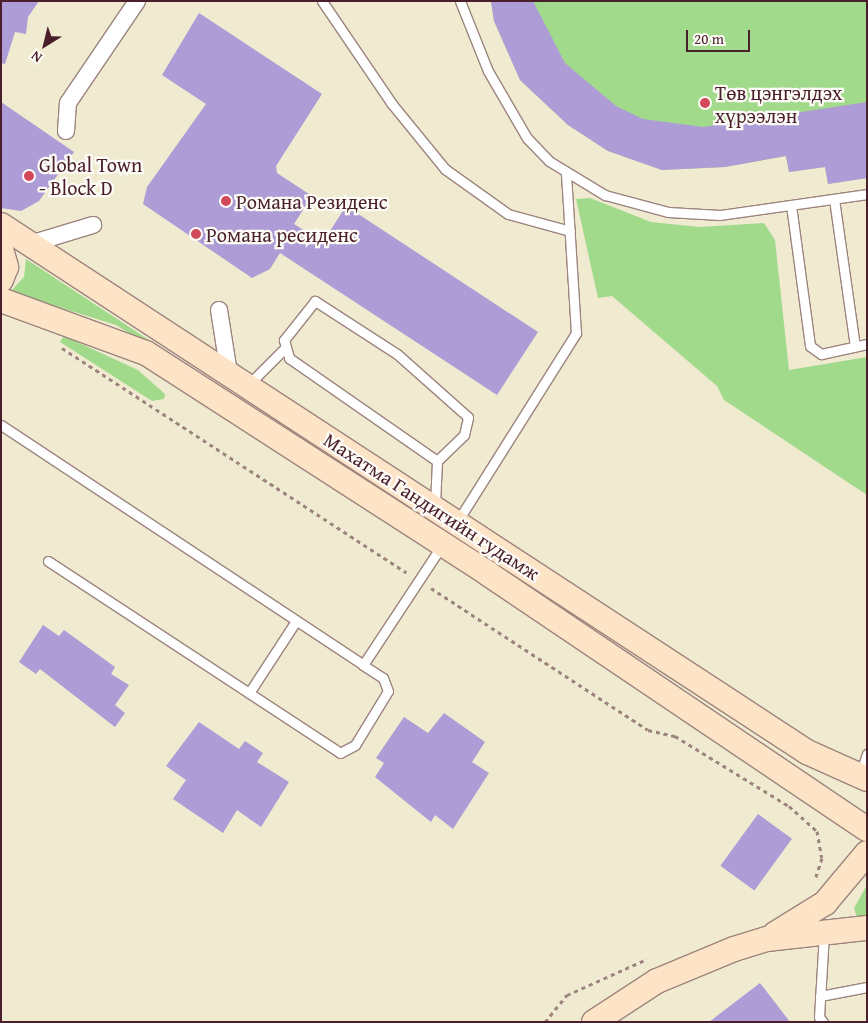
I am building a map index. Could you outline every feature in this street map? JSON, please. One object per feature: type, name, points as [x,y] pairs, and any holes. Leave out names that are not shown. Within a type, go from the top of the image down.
[{"type":"main road","name":"Махатма Гандигийн гудамж","points":[[1,225],[812,755],[863,778]]},
{"type":"main road","points":[[1,249],[6,267],[1,280]]},
{"type":"main road","name":"Махатма Гандигийн гудамж","points":[[1,300],[146,353],[442,544],[867,829]]},
{"type":"main road","points":[[594,1022],[657,981],[767,939],[825,903],[867,853]]},
{"type":"main road","points":[[767,939],[867,928]]},
{"type":"street","points":[[66,131],[68,103],[137,1]]},
{"type":"street","points":[[30,244],[93,225]]},
{"type":"street","points":[[219,310],[238,379]]},
{"type":"lane","points":[[322,1],[392,104],[445,169],[508,214],[570,231]]},
{"type":"lane","points":[[460,1],[478,50],[517,124],[540,153],[566,173],[614,199],[668,212],[720,215],[867,194]]},
{"type":"lane","points":[[457,523],[576,333],[566,173]]},
{"type":"lane","points":[[834,199],[855,346]]},
{"type":"lane","points":[[791,205],[810,346],[821,354],[867,344]]},
{"type":"lane","points":[[436,461],[304,369],[285,348],[284,340],[315,302],[397,354],[468,417],[464,435],[436,461],[436,509]]},
{"type":"lane","points":[[238,379],[285,348]]},
{"type":"lane","points":[[1,425],[383,678],[388,691],[355,745],[340,753],[48,561]]},
{"type":"lane","points":[[363,666],[420,581],[442,544]]},
{"type":"lane","points":[[249,693],[296,621]]},
{"type":"lane","points":[[863,778],[867,754]]},
{"type":"lane","points":[[823,1022],[820,996],[824,932]]},
{"type":"lane","points":[[820,996],[867,987]]},
{"type":"path","points":[[57,345],[648,730],[675,736],[789,806],[816,831],[822,858],[815,883]]},
{"type":"path","points":[[545,1022],[567,995],[656,956]]},
{"type":"green space","name":"Төв цэнгэлдэх хүрээлэн","points":[[491,1],[867,1],[867,178],[828,184],[825,167],[789,172],[786,156],[725,167],[662,170],[608,151],[568,125],[520,80],[494,21]]},
{"type":"green space","points":[[590,198],[651,222],[700,227],[764,223],[775,240],[789,370],[867,357],[867,495],[724,400],[717,386],[612,296],[598,298],[576,199]]},
{"type":"green space","points":[[26,259],[181,361],[179,364],[116,325],[10,292],[24,277]]},
{"type":"green space","points":[[64,336],[138,370],[165,394],[164,399],[152,401],[60,342]]},
{"type":"green space","points":[[867,885],[867,919],[857,918],[854,908]]},
{"type":"building","points":[[1,1],[39,1],[28,17],[26,34],[15,32],[5,64],[1,63]]},
{"type":"building","points":[[491,1],[533,1],[565,63],[616,106],[643,119],[703,127],[867,102],[867,178],[828,184],[825,167],[789,172],[786,156],[725,167],[662,170],[608,151],[568,125],[520,80],[494,21]]},
{"type":"building","points":[[199,13],[322,94],[276,166],[277,173],[312,196],[294,224],[323,242],[346,206],[538,332],[497,395],[280,253],[270,269],[252,278],[143,204],[147,187],[206,104],[162,75]]},
{"type":"building","name":"Global Town - Block D","points":[[1,102],[74,152],[39,201],[21,211],[1,208]]},
{"type":"building","points":[[43,625],[59,636],[64,630],[115,667],[111,674],[129,685],[115,705],[125,713],[115,727],[40,669],[36,674],[19,662]]},
{"type":"building","points":[[444,713],[485,742],[472,762],[489,773],[453,829],[435,815],[431,822],[375,777],[384,763],[376,758],[404,717],[428,733]]},
{"type":"building","points":[[199,722],[239,749],[245,741],[263,753],[257,762],[289,782],[261,827],[237,810],[223,833],[173,799],[186,780],[166,766]]},
{"type":"building","points":[[758,814],[792,839],[754,890],[720,866]]},
{"type":"building","points":[[760,983],[790,1022],[709,1022]]},
{"type":"place","name":"Төв цэнгэлдэх хүрээлэн","points":[[705,103]]},
{"type":"place","name":"Global Town - Block D","points":[[29,176]]},
{"type":"place","name":"Романа Резиденс","points":[[226,201]]},
{"type":"place","name":"Романа ресиденс","points":[[196,234]]}]
